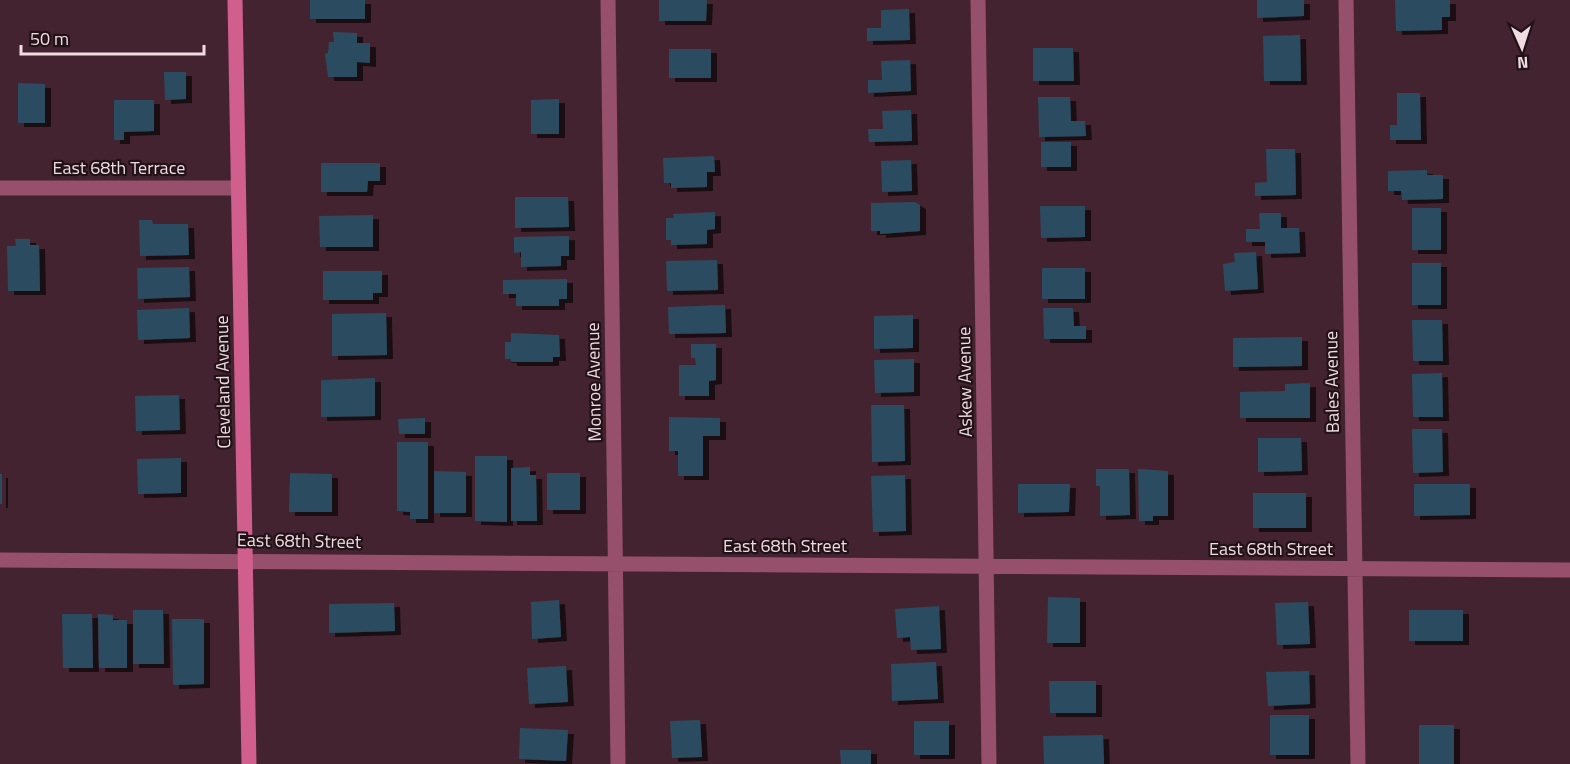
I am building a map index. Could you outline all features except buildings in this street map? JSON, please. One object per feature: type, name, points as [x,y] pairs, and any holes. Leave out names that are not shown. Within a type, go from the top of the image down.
[{"type":"main road","name":"Cleveland Avenue","points":[[235,0],[249,764]]},
{"type":"street","name":"Monroe Avenue","points":[[608,0],[618,764]]},
{"type":"street","name":"Askew Avenue","points":[[978,0],[989,764]]},
{"type":"street","name":"Bales Avenue","points":[[1346,0],[1358,764]]},
{"type":"street","name":"East 68th Terrace","points":[[0,188],[238,188]]},
{"type":"street","name":"East 68th Street","points":[[0,560],[1570,570]]}]
